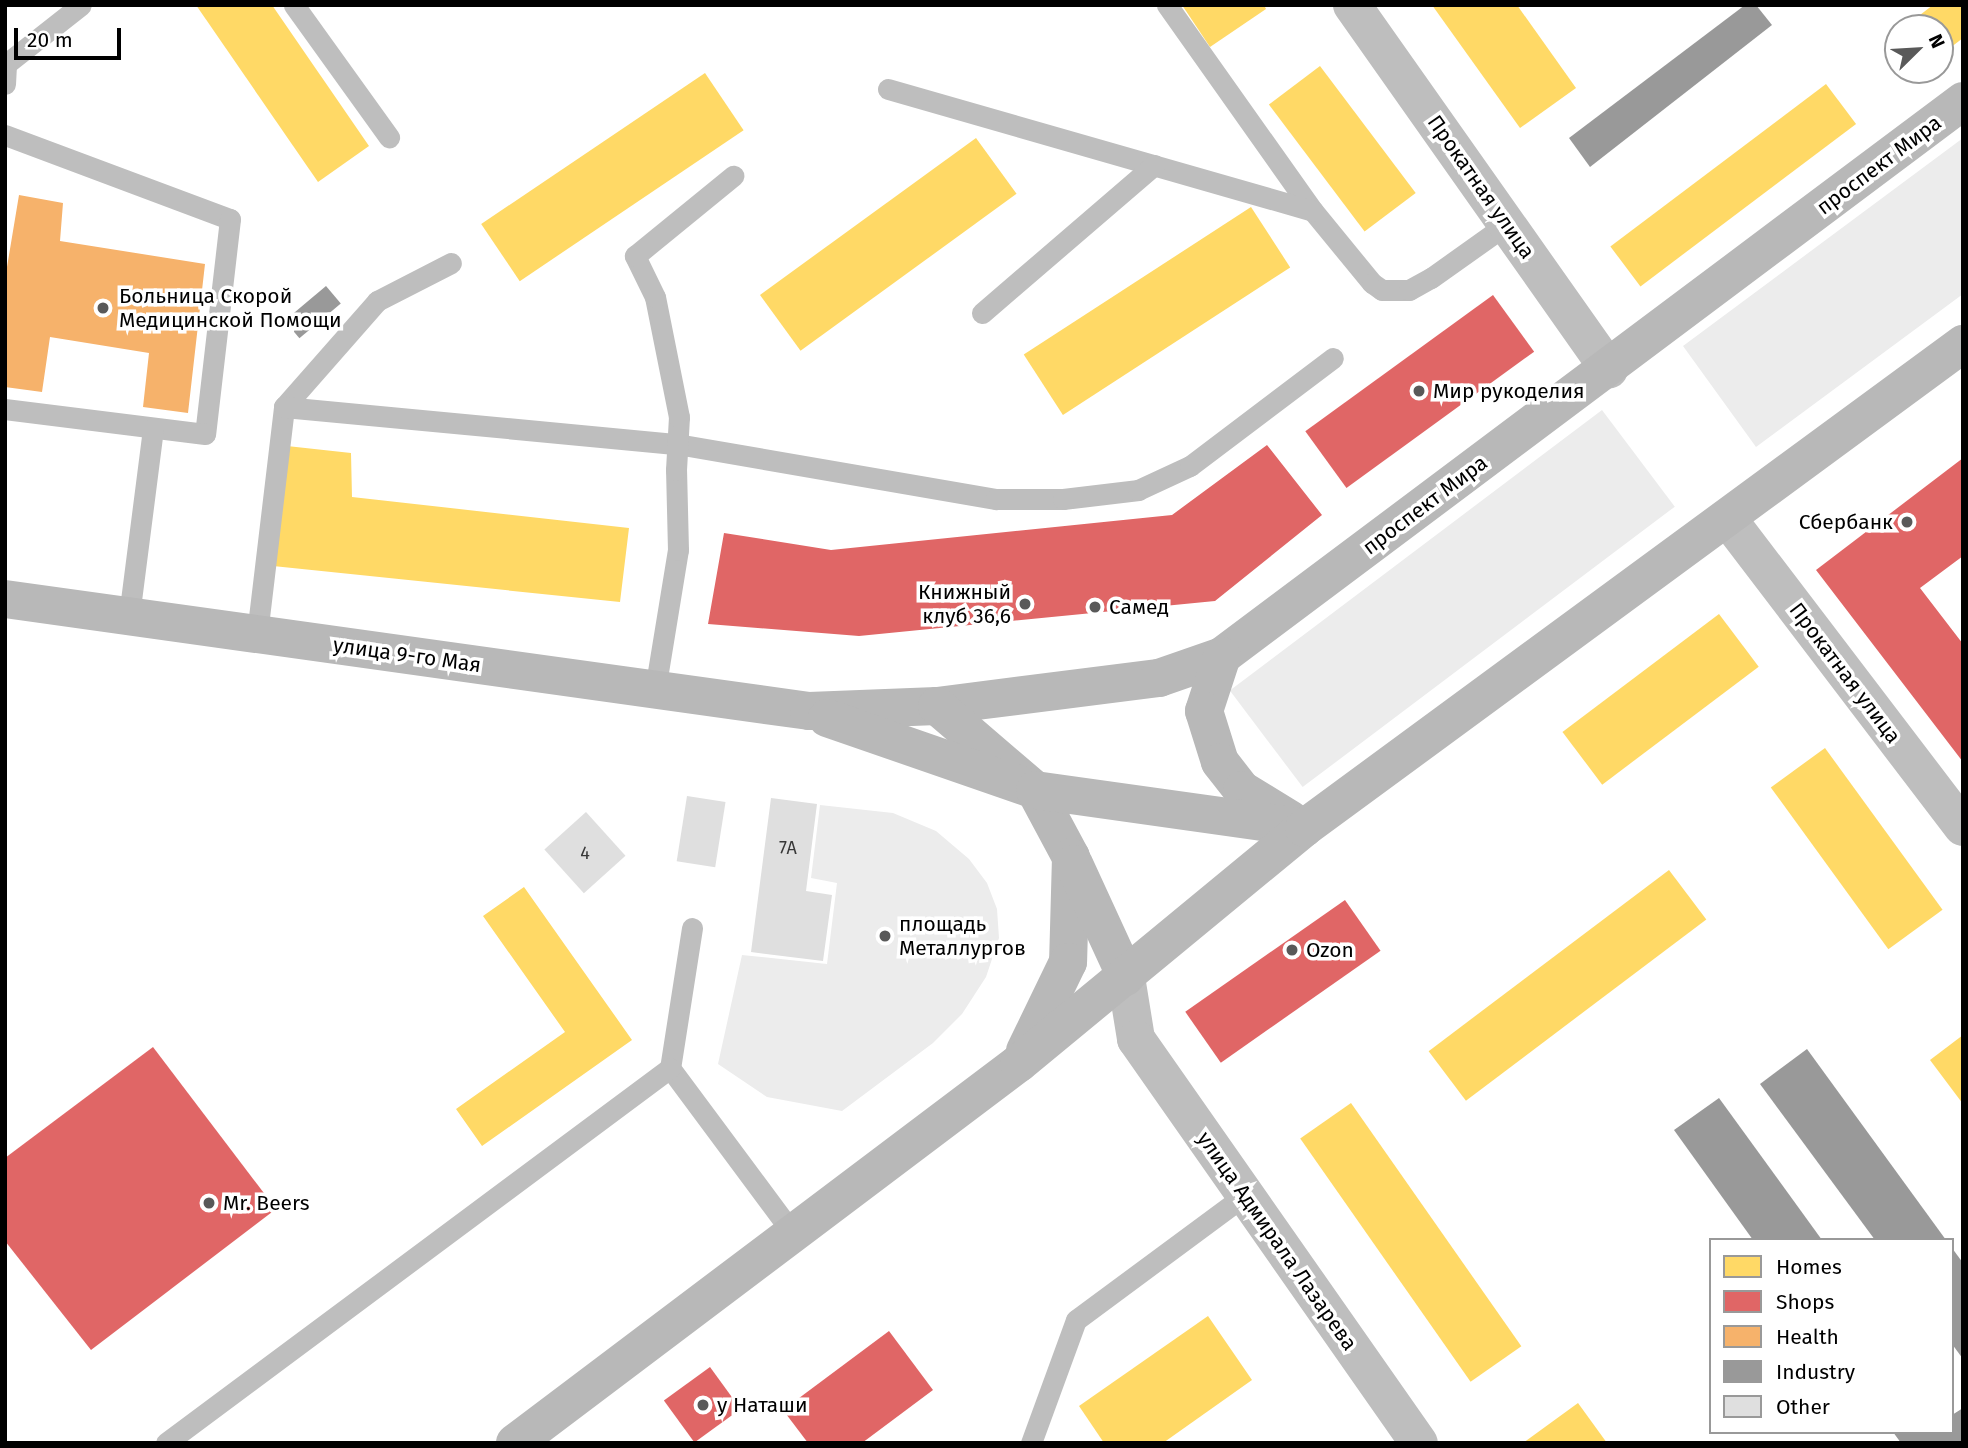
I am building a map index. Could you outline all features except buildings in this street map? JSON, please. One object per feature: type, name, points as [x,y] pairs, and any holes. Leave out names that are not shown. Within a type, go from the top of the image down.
[{"type":"main road","name":"проспект Мира","points":[[809,712],[937,706],[1159,678],[1222,656],[1609,369],[1963,101]]},
{"type":"main road","points":[[515,1443],[1019,1063],[1304,828],[1963,344]]},
{"type":"main road","name":"улица 9-го Мая","points":[[5,599],[809,712]]},
{"type":"main road","points":[[1222,656],[1204,711],[1220,762],[1241,790],[1304,828]]},
{"type":"main road","points":[[937,706],[1035,790],[1071,857],[1126,977]]},
{"type":"main road","points":[[809,712],[1035,790],[1304,828]]},
{"type":"main road","points":[[1019,1063],[1068,962],[1071,857]]},
{"type":"street","name":"Прокатная улица","points":[[1352,5],[1609,369]]},
{"type":"street","name":"Прокатная улица","points":[[1728,519],[1963,827]]},
{"type":"street","name":"улица Адмирала Лазарева","points":[[1126,977],[1136,1039],[1419,1443]]},
{"type":"lane","points":[[5,84],[6,64],[82,5]]},
{"type":"lane","points":[[294,5],[389,137]]},
{"type":"lane","points":[[1167,5],[1313,211],[1372,283],[1382,290],[1409,290],[1431,278],[1507,224]]},
{"type":"lane","points":[[888,89],[1313,211]]},
{"type":"lane","points":[[5,135],[230,219],[205,435],[5,410]]},
{"type":"lane","points":[[982,313],[1154,166]]},
{"type":"lane","points":[[654,690],[678,550],[679,417],[655,298],[635,256],[733,176]]},
{"type":"lane","points":[[257,634],[285,407],[377,301],[451,263]]},
{"type":"lane","points":[[285,407],[677,444],[996,499],[1063,499],[1138,490],[1189,466],[1333,358]]},
{"type":"lane","points":[[130,616],[153,429]]},
{"type":"lane","points":[[166,1443],[670,1068],[692,928]]},
{"type":"lane","points":[[670,1068],[792,1232]]},
{"type":"lane","points":[[1031,1443],[1076,1320],[1245,1195]]},
{"type":"shaded area","points":[[1963,138],[1963,294],[1756,447],[1683,346]]},
{"type":"shaded area","points":[[1602,410],[1675,507],[1303,787],[1230,690]]},
{"type":"shaded area","points":[[820,805],[893,813],[936,831],[969,859],[987,883],[997,909],[999,938],[986,977],[962,1014],[933,1043],[842,1111],[767,1097],[718,1064],[742,955],[827,964],[837,883],[811,878]]},
{"type":"place","name":"Больница Скорой Медицинской Помощи","points":[[103,308]]},
{"type":"place","name":"Мир рукоделия","points":[[1419,391]]},
{"type":"place","name":"Сбербанк","points":[[1907,522]]},
{"type":"place","name":"Книжный клуб 36,6","points":[[1025,604]]},
{"type":"place","name":"Самед","points":[[1095,607]]},
{"type":"place","name":"площадь Металлургов","points":[[885,936]]},
{"type":"place","name":"Ozon","points":[[1292,950]]},
{"type":"place","name":"Mr. Beers","points":[[209,1203]]},
{"type":"place","name":"у Наташи","points":[[703,1405]]}]
